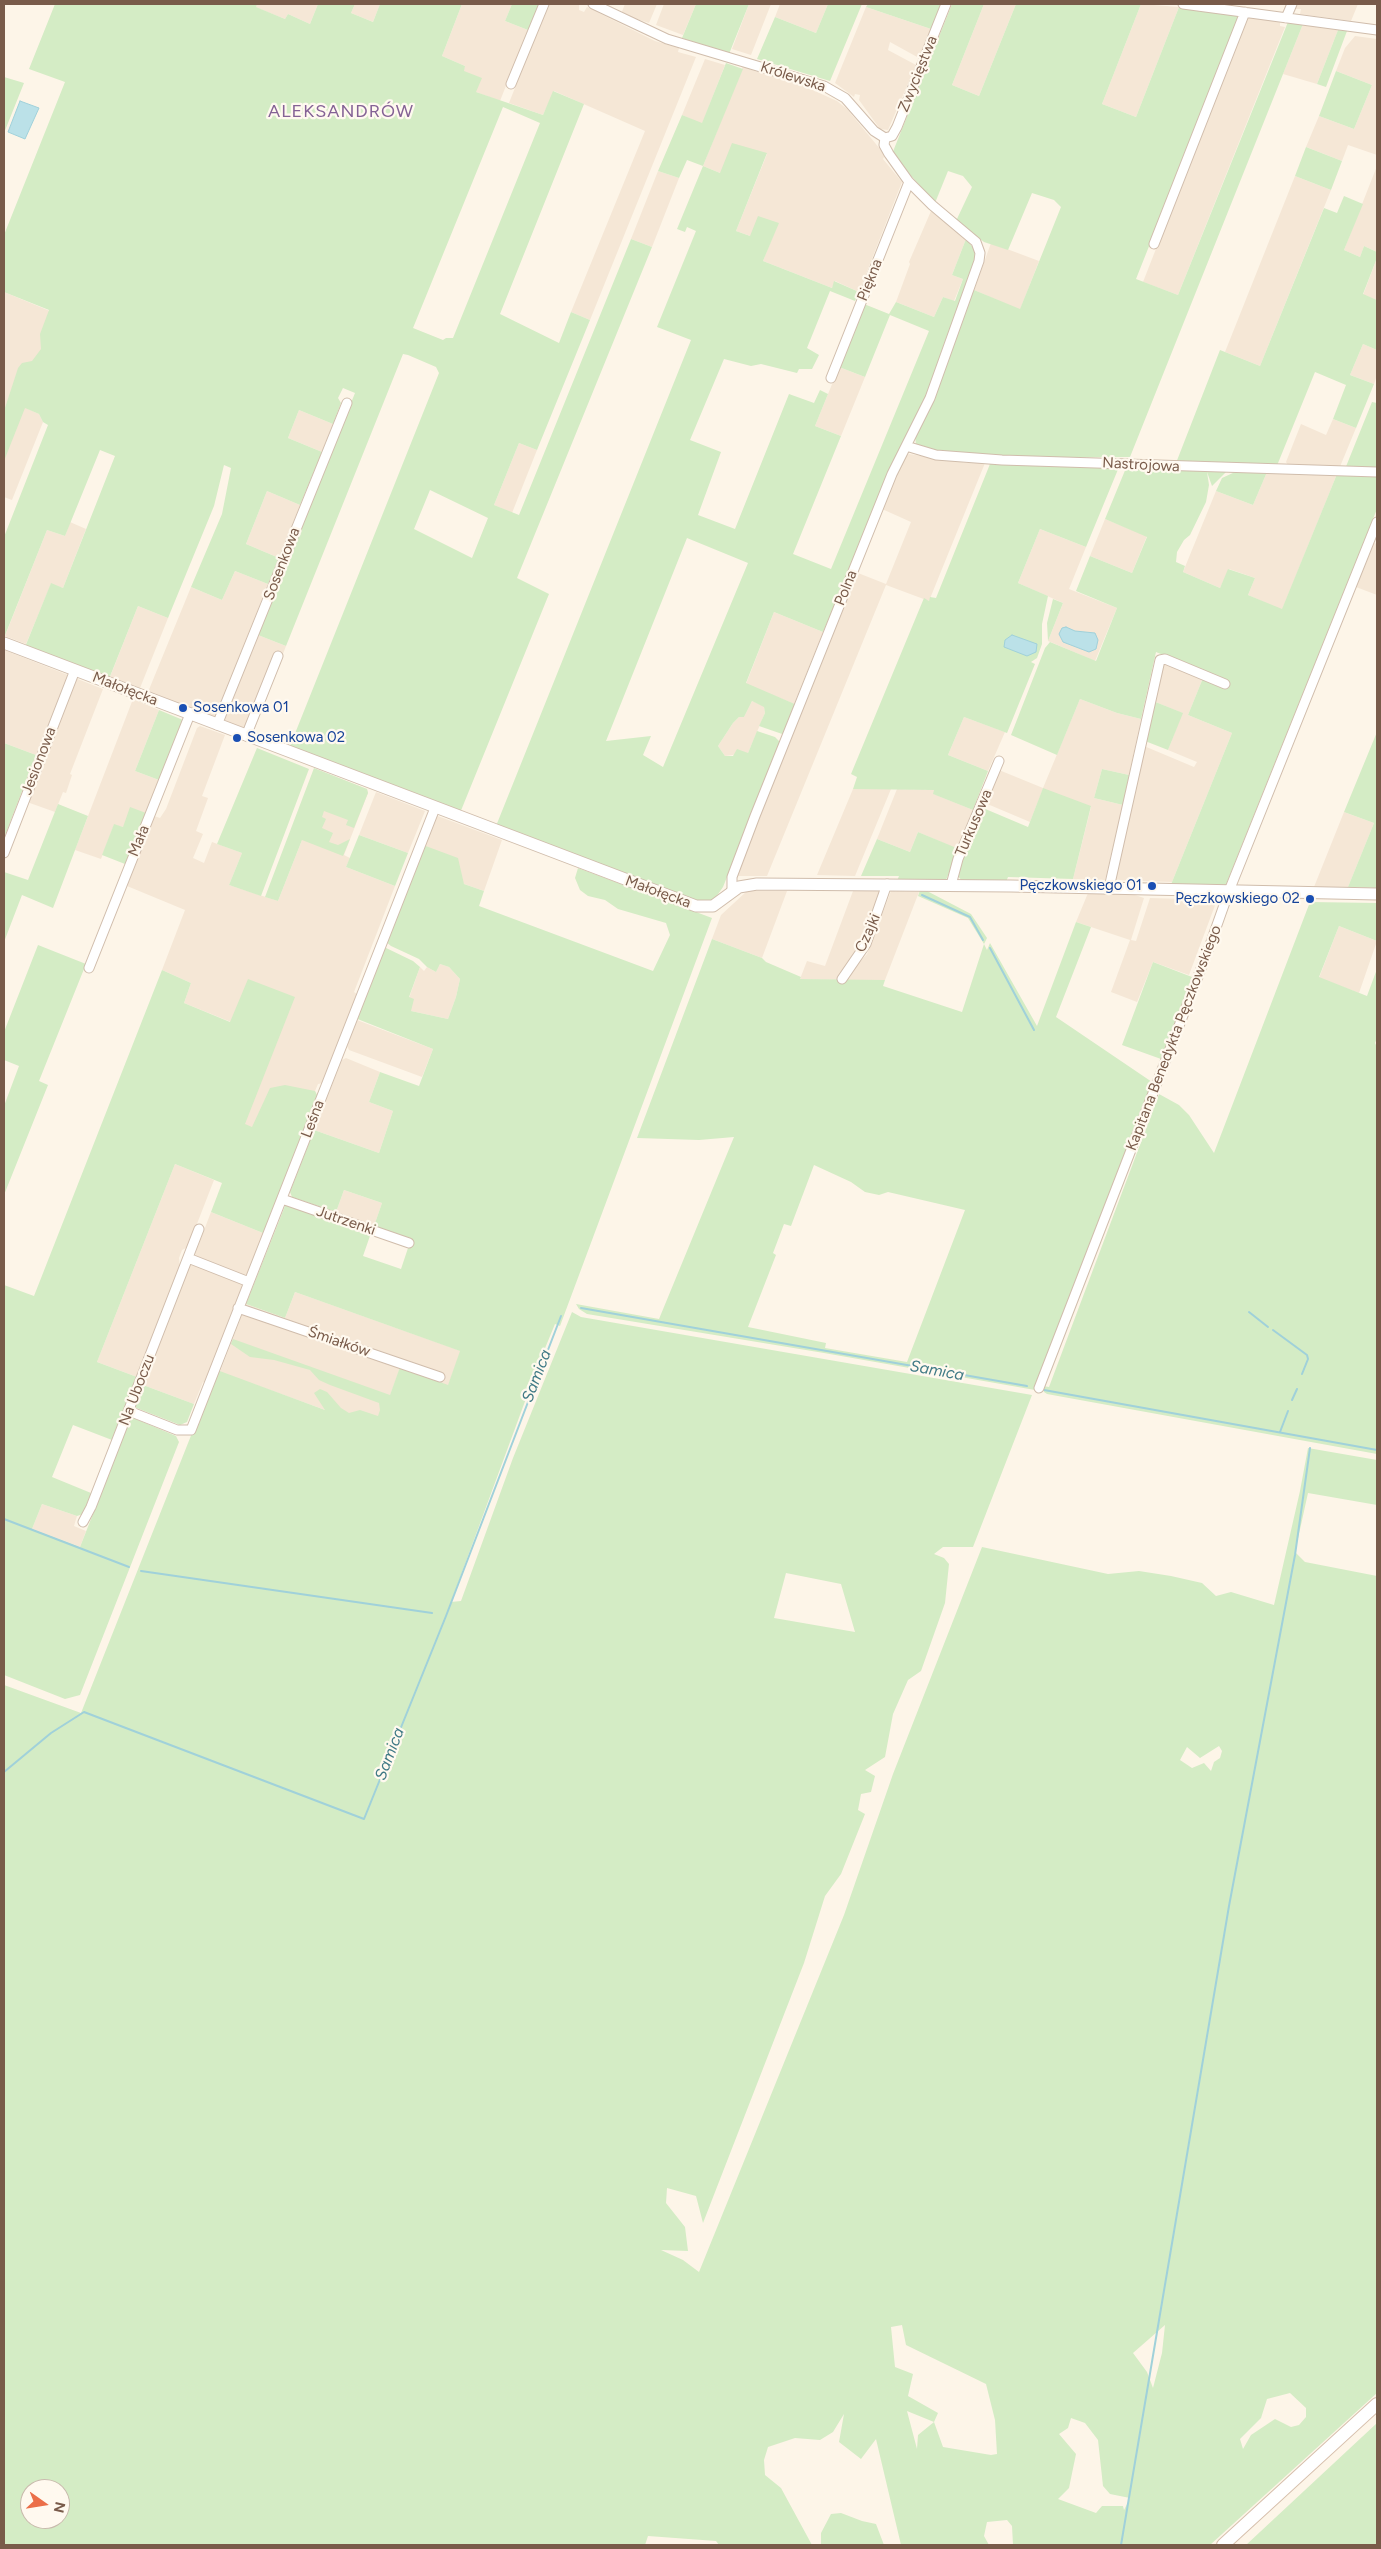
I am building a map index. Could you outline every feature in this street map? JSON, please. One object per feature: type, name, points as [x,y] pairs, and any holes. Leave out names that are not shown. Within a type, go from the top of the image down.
[{"type":"main road","points":[[1223,2545],[1377,2404]]},
{"type":"street","points":[[511,84],[544,4]]},
{"type":"street","name":"Królewska","points":[[593,4],[667,39],[824,86],[845,98],[874,131],[885,138],[884,144],[889,154],[910,182],[979,247],[979,262],[971,289]]},
{"type":"street","name":"Zwycięstwa","points":[[885,138],[892,136],[897,127],[946,4]]},
{"type":"street","points":[[1183,4],[1377,30]]},
{"type":"street","points":[[1286,18],[1292,4]]},
{"type":"street","points":[[1154,244],[1245,12]]},
{"type":"street","name":"Piękna","points":[[831,378],[910,182]]},
{"type":"street","name":"Polna","points":[[732,891],[732,877],[755,816],[892,474],[930,398],[971,289]]},
{"type":"street","name":"Sosenkowa","points":[[217,725],[347,403]]},
{"type":"street","name":"Nastrojowa","points":[[906,446],[936,455],[1002,460],[1377,472]]},
{"type":"street","name":"Kapitana Benedykta Pęczkowskiego","points":[[1040,1388],[1206,956],[1229,891],[1377,522]]},
{"type":"street","name":"Małołęcka","points":[[4,643],[690,904],[714,906],[722,902],[732,891],[743,885],[757,884],[951,885],[1377,894]]},
{"type":"street","points":[[246,736],[278,656]]},
{"type":"street","points":[[1110,888],[1160,660],[1165,659],[1225,684]]},
{"type":"street","name":"Jesionowa","points":[[4,853],[75,670]]},
{"type":"street","name":"Mała","points":[[89,968],[190,714]]},
{"type":"street","name":"Turkusowa","points":[[951,885],[958,859],[999,761]]},
{"type":"street","name":"Leśna","points":[[129,1411],[177,1430],[191,1430],[434,808]]},
{"type":"street","name":"Czajki","points":[[842,979],[866,944],[887,884]]},
{"type":"street","name":"Jutrzenki","points":[[282,1199],[409,1243]]},
{"type":"street","name":"Na Uboczu","points":[[83,1522],[92,1507],[199,1229]]},
{"type":"street","points":[[188,1258],[249,1282]]},
{"type":"street","name":"Śmiałków","points":[[238,1308],[440,1377]]},
{"type":"shaded area","points":[[257,4],[318,4],[310,24],[288,14],[285,19],[255,7]]},
{"type":"shaded area","points":[[355,4],[380,4],[373,22],[351,13]]},
{"type":"shaded area","points":[[462,4],[512,4],[505,21],[528,30],[500,101],[476,92],[463,71],[465,66],[442,56]]},
{"type":"shaded area","points":[[548,4],[579,4],[579,10],[584,12],[587,7],[655,41],[679,48],[678,52],[696,57],[590,320],[571,312],[645,131],[554,91],[543,115],[509,103]]},
{"type":"shaded area","points":[[625,4],[657,4],[649,23],[621,14]]},
{"type":"shaded area","points":[[664,4],[696,4],[683,35],[656,25]]},
{"type":"shaded area","points":[[749,4],[771,4],[751,55],[732,49]]},
{"type":"shaded area","points":[[780,4],[828,4],[816,33],[775,17]]},
{"type":"shaded area","points":[[984,4],[1016,4],[979,96],[952,85]]},
{"type":"shaded area","points":[[1141,4],[1179,7],[1136,117],[1102,104]]},
{"type":"shaded area","points":[[1295,4],[1358,4],[1351,21],[1300,14],[1301,9],[1293,9]]},
{"type":"shaded area","points":[[866,7],[931,29],[919,58],[890,42],[888,50],[916,65],[888,130],[880,129],[859,100],[860,95],[855,94],[854,97],[835,83]]},
{"type":"shaded area","points":[[1247,16],[1280,21],[1280,26],[1285,27],[1178,295],[1143,282]]},
{"type":"shaded area","points":[[1303,24],[1338,30],[1317,84],[1283,74]]},
{"type":"shaded area","points":[[1355,36],[1377,39],[1377,155],[1348,145],[1342,161],[1306,147],[1319,116],[1354,129],[1372,85],[1336,71],[1345,48]]},
{"type":"shaded area","points":[[705,59],[725,65],[702,124],[682,115]]},
{"type":"shaded area","points":[[743,66],[757,72],[761,71],[785,80],[786,78],[816,88],[817,92],[837,101],[847,109],[885,155],[883,159],[902,182],[859,292],[835,281],[832,288],[763,261],[778,223],[750,236],[736,231],[767,154],[720,173],[703,166]]},
{"type":"shaded area","points":[[1377,166],[1377,252],[1364,246],[1360,257],[1344,250]]},
{"type":"shaded area","points":[[658,171],[679,178],[652,247],[631,239]]},
{"type":"shaded area","points":[[1295,176],[1331,190],[1260,366],[1225,352]]},
{"type":"shaded area","points":[[931,211],[966,239],[952,275],[963,279],[954,301],[943,297],[934,317],[896,302],[910,264],[909,262]]},
{"type":"shaded area","points":[[991,243],[1039,261],[1020,310],[974,290]]},
{"type":"shaded area","points":[[1377,258],[1377,300],[1363,295]]},
{"type":"shaded area","points":[[4,292],[62,316],[26,408],[39,414],[43,422],[12,500],[4,497]]},
{"type":"shaded area","points":[[1363,344],[1377,350],[1377,375],[1374,384],[1350,375]]},
{"type":"shaded area","points":[[839,367],[865,377],[841,436],[815,426]]},
{"type":"shaded area","points":[[299,410],[333,424],[322,452],[288,438]]},
{"type":"shaded area","points":[[1333,419],[1356,428],[1339,469],[1288,465],[1286,462],[1301,424],[1326,435]]},
{"type":"shaded area","points":[[519,443],[537,450],[512,513],[494,505]]},
{"type":"shaded area","points":[[909,454],[967,463],[985,463],[929,601],[886,585],[767,876],[735,876],[858,573],[886,584],[911,522],[882,509],[904,456]]},
{"type":"shaded area","points":[[1267,472],[1337,474],[1282,610],[1248,595],[1255,578],[1229,569],[1220,588],[1183,572],[1216,491],[1253,505]]},
{"type":"shaded area","points":[[267,491],[300,505],[279,558],[246,544]]},
{"type":"shaded area","points":[[1105,519],[1147,536],[1132,573],[1090,556]]},
{"type":"shaded area","points":[[70,522],[86,529],[63,588],[51,584],[26,644],[5,636],[47,530],[65,536]]},
{"type":"shaded area","points":[[1040,529],[1086,547],[1069,589],[1117,608],[1095,661],[1048,641],[1063,603],[1018,583]]},
{"type":"shaded area","points":[[1374,543],[1377,544],[1377,595],[1356,587]]},
{"type":"shaded area","points":[[235,571],[268,584],[215,718],[148,692],[191,587],[222,600]]},
{"type":"shaded area","points":[[138,606],[168,618],[140,688],[110,677]]},
{"type":"shaded area","points":[[774,612],[823,632],[794,704],[746,684]]},
{"type":"shaded area","points":[[258,635],[286,646],[253,733],[222,722]]},
{"type":"shaded area","points":[[4,650],[68,675],[36,755],[4,743]]},
{"type":"shaded area","points":[[1162,662],[1203,678],[1188,715],[1232,733],[1172,882],[1115,880],[1144,746],[1194,767],[1197,762],[1168,750],[1182,713],[1153,701]]},
{"type":"shaded area","points":[[75,678],[103,689],[70,774],[72,775],[66,793],[63,792],[55,812],[27,802]]},
{"type":"shaded area","points":[[133,699],[159,710],[135,771],[159,780],[146,813],[123,827],[114,825],[101,859],[75,850]]},
{"type":"shaded area","points":[[1080,699],[1117,713],[1141,719],[1129,775],[1102,769],[1094,798],[1123,805],[1105,880],[1073,879],[1091,807],[1043,789],[1030,822],[985,803],[999,770],[1043,788]]},
{"type":"shaded area","points":[[752,701],[764,706],[765,713],[748,753],[725,756],[718,746],[733,723],[739,717],[744,717]]},
{"type":"shaded area","points":[[964,717],[1005,732],[988,771],[948,755]]},
{"type":"shaded area","points":[[200,726],[225,735],[202,796],[208,798],[196,831],[203,834],[193,858],[204,863],[212,842],[242,853],[229,885],[278,901],[328,774],[367,789],[368,793],[344,855],[350,858],[346,867],[395,886],[354,992],[358,995],[323,1083],[318,1084],[315,1091],[318,1097],[230,1163],[231,1022],[184,1003],[191,983],[162,970],[185,910],[127,886],[154,816],[160,818],[166,809],[197,728]]},
{"type":"shaded area","points":[[853,789],[891,789],[855,876],[817,875]]},
{"type":"shaded area","points":[[897,789],[935,790],[934,794],[973,810],[957,849],[918,832],[910,852],[877,839]]},
{"type":"shaded area","points":[[376,792],[425,811],[408,853],[359,835]]},
{"type":"shaded area","points":[[1344,812],[1374,823],[1348,887],[1314,887]]},
{"type":"shaded area","points":[[435,815],[502,840],[484,891],[464,884],[423,845]]},
{"type":"shaded area","points":[[747,891],[787,891],[762,958],[712,939],[721,915]]},
{"type":"shaded area","points":[[853,891],[882,891],[858,952],[844,968],[838,980],[800,979],[807,961],[825,966]]},
{"type":"shaded area","points":[[891,891],[919,892],[885,980],[847,980],[850,972],[867,954]]},
{"type":"shaded area","points":[[1088,893],[1135,895],[1144,898],[1131,940],[1136,941],[1150,898],[1217,900],[1189,975],[1153,962],[1137,1002],[1111,992],[1130,940],[1076,922]]},
{"type":"shaded area","points":[[1339,926],[1377,941],[1359,993],[1319,978]]},
{"type":"shaded area","points":[[440,964],[449,967],[460,979],[448,1019],[411,1011],[409,998],[420,967],[424,971],[427,967],[436,972]]},
{"type":"shaded area","points":[[357,1020],[433,1049],[422,1077],[349,1050],[347,1046]]},
{"type":"shaded area","points":[[346,1058],[380,1072],[369,1102],[393,1111],[379,1153],[314,1130],[342,1060]]},
{"type":"shaded area","points":[[175,1164],[214,1180],[188,1247],[182,1250],[179,1258],[180,1267],[137,1377],[97,1362]]},
{"type":"shaded area","points":[[344,1190],[382,1203],[374,1226],[336,1212]]},
{"type":"shaded area","points":[[211,1212],[263,1233],[248,1274],[242,1276],[197,1258],[195,1254]]},
{"type":"shaded area","points":[[191,1262],[244,1284],[205,1383],[203,1382],[194,1404],[143,1385]]},
{"type":"shaded area","points":[[295,1292],[461,1351],[448,1386],[400,1368],[378,1429],[220,1372],[246,1304],[285,1318]]},
{"type":"shaded area","points":[[42,1504],[77,1516],[74,1526],[86,1531],[80,1547],[32,1529]]},
{"type":"green space","points":[[55,4],[257,4],[256,7],[285,19],[288,14],[310,24],[318,4],[355,4],[351,13],[373,22],[380,4],[462,4],[442,56],[465,66],[464,71],[482,78],[476,92],[543,115],[553,91],[584,104],[500,314],[559,343],[571,312],[590,320],[537,450],[519,443],[494,505],[519,515],[631,239],[652,247],[517,578],[549,594],[460,813],[290,746],[439,373],[436,367],[408,355],[403,354],[286,646],[258,635],[355,393],[343,388],[338,398],[341,403],[333,424],[299,410],[288,438],[322,452],[300,505],[267,491],[246,544],[279,558],[268,584],[235,571],[222,600],[191,587],[222,514],[231,468],[224,465],[214,506],[168,618],[138,606],[109,679],[25,647],[51,583],[63,588],[115,456],[100,450],[65,536],[47,530],[4,638],[4,537],[48,425],[43,422],[39,414],[25,408],[4,461],[4,411],[18,368],[22,363],[32,361],[41,349],[40,334],[49,310],[4,292],[4,235],[65,82],[29,69]],"holes":[[[503,107],[540,123],[453,338],[443,340],[413,328]],[[430,490],[488,518],[472,558],[414,529]]]},
{"type":"green space","points":[[512,4],[539,4],[528,30],[505,21]]},
{"type":"green space","points":[[696,4],[749,4],[729,54],[682,38]]},
{"type":"green space","points":[[828,4],[862,4],[830,81],[757,59],[775,17],[816,33]]},
{"type":"green space","points":[[868,4],[941,4],[931,29],[866,7]]},
{"type":"green space","points":[[952,4],[984,4],[952,85],[979,96],[1016,4],[1141,4],[1102,104],[1136,117],[1179,7],[1241,15],[1136,279],[1178,295],[1288,22],[1303,24],[1130,457],[1000,458],[920,448],[916,444],[915,437],[974,290],[1020,309],[1061,207],[1054,200],[1032,193],[1008,250],[984,242],[956,221],[972,187],[963,176],[948,171],[935,203],[892,154]]},
{"type":"green space","points":[[1338,30],[1347,31],[1326,87],[1317,84]]},
{"type":"green space","points":[[726,63],[743,69],[703,166],[687,160],[679,178],[658,171],[682,115],[702,123]]},
{"type":"green space","points":[[1336,71],[1372,85],[1354,129],[1319,116]]},
{"type":"green space","points":[[4,77],[24,83],[4,133]]},
{"type":"green space","points":[[732,143],[767,153],[736,231],[750,236],[758,216],[779,223],[763,261],[832,288],[834,281],[859,292],[855,301],[830,291],[807,348],[819,355],[812,369],[799,369],[797,373],[761,364],[751,366],[724,359],[690,440],[721,452],[698,515],[735,529],[789,394],[814,403],[820,390],[828,394],[815,426],[841,436],[793,554],[831,569],[929,331],[890,315],[865,377],[839,367],[864,304],[889,314],[896,302],[934,317],[943,297],[955,301],[963,279],[952,275],[966,239],[975,250],[977,261],[925,398],[823,632],[774,612],[746,683],[797,705],[785,735],[759,726],[765,713],[764,707],[752,701],[744,717],[739,717],[733,723],[718,746],[725,756],[733,756],[737,749],[748,753],[757,731],[775,737],[781,743],[723,887],[714,900],[708,902],[698,902],[496,826],[691,340],[657,327],[696,231],[687,227],[685,232],[677,229],[703,166],[720,173]],"holes":[[[687,538],[748,563],[663,767],[643,755],[651,736],[606,741]]]},
{"type":"green space","points":[[1306,147],[1342,161],[1331,190],[1295,176]]},
{"type":"green space","points":[[1344,196],[1363,204],[1344,250],[1360,257],[1364,246],[1377,252],[1377,258],[1363,294],[1377,300],[1377,350],[1363,344],[1350,375],[1374,384],[1356,428],[1333,419],[1346,385],[1315,372],[1276,468],[1176,463],[1220,350],[1260,366],[1324,208],[1337,213]]},
{"type":"green space","points":[[1372,402],[1377,403],[1377,470],[1345,469]]},
{"type":"green space","points":[[990,464],[1067,464],[1119,467],[1086,547],[1040,529],[1018,583],[1048,596],[1042,624],[1042,644],[1037,658],[1031,662],[1035,664],[1007,733],[964,717],[948,755],[988,771],[973,810],[933,794],[934,790],[853,789],[857,777],[851,774],[924,598],[929,601],[930,597],[936,598]]},
{"type":"green space","points":[[1126,468],[1227,471],[1212,486],[1207,472],[1209,485],[1206,502],[1190,535],[1184,540],[1177,552],[1176,562],[1185,566],[1183,572],[1220,588],[1228,569],[1255,578],[1248,595],[1282,609],[1337,474],[1377,475],[1377,509],[1225,887],[1170,887],[1232,733],[1188,715],[1203,678],[1229,682],[1156,652],[1141,719],[1117,713],[1080,699],[1057,755],[1011,735],[1045,648],[1050,642],[1096,661],[1117,608],[1076,591],[1090,556],[1132,573],[1147,537],[1105,519]]},
{"type":"green space","points":[[1235,472],[1267,472],[1253,505],[1216,491],[1222,478]]},
{"type":"green space","points":[[1053,599],[1063,603],[1048,641],[1047,623]]},
{"type":"green space","points":[[1153,701],[1183,713],[1168,750],[1145,741]]},
{"type":"green space","points":[[159,710],[183,720],[159,780],[135,771]]},
{"type":"green space","points":[[1377,732],[1377,888],[1348,887],[1374,823],[1344,812]]},
{"type":"green space","points":[[4,743],[36,755],[4,838]]},
{"type":"green space","points":[[257,748],[309,769],[261,896],[229,885],[242,853],[217,844]]},
{"type":"green space","points":[[314,768],[367,789],[368,793],[354,828],[346,825],[348,820],[324,811],[322,817],[326,819],[322,828],[333,833],[329,842],[338,845],[350,839],[343,856],[302,840],[278,901],[265,897]]},
{"type":"green space","points":[[1102,769],[1129,775],[1123,805],[1094,798]]},
{"type":"green space","points":[[1043,788],[1091,806],[1073,879],[1008,877],[1006,882],[963,882],[957,875],[983,808],[1028,827]]},
{"type":"green space","points":[[58,804],[88,816],[53,908],[22,895],[4,942],[4,872],[28,880]]},
{"type":"green space","points":[[130,807],[146,813],[125,864],[102,855],[114,824],[123,827]]},
{"type":"green space","points":[[918,832],[959,849],[946,880],[897,881],[899,876],[861,876],[877,839],[910,852]]},
{"type":"green space","points":[[359,835],[408,853],[395,886],[346,867]]},
{"type":"green space","points":[[423,845],[458,858],[464,884],[484,891],[479,906],[653,971],[670,935],[666,923],[618,909],[605,900],[588,896],[580,890],[575,878],[578,868],[712,918],[560,1326],[555,1324],[541,1358],[451,1602],[461,1601],[513,1458],[572,1312],[581,1317],[1032,1395],[973,1547],[943,1547],[934,1554],[944,1558],[949,1564],[945,1603],[921,1671],[908,1680],[893,1714],[885,1757],[865,1770],[875,1776],[871,1792],[861,1794],[858,1810],[865,1814],[841,1874],[825,1896],[804,1963],[703,2223],[696,2196],[667,2188],[666,2203],[685,2227],[688,2251],[661,2250],[683,2260],[699,2272],[844,1915],[893,1774],[982,1547],[1108,1574],[1139,1571],[1171,1576],[1202,1583],[1216,1596],[1231,1592],[1274,1605],[1308,1448],[1377,1460],[1377,1505],[1308,1493],[1295,1552],[1305,1562],[1377,1576],[1377,2393],[1210,2545],[1013,2545],[1012,2526],[1007,2520],[987,2522],[984,2536],[989,2545],[901,2545],[876,2439],[861,2459],[839,2442],[844,2414],[833,2432],[820,2440],[795,2438],[768,2447],[764,2460],[765,2475],[781,2488],[812,2545],[719,2545],[716,2541],[648,2536],[645,2545],[4,2545],[4,1685],[81,1713],[217,1370],[325,1410],[314,1393],[320,1389],[327,1392],[341,1408],[349,1413],[360,1410],[378,1416],[380,1410],[379,1403],[319,1380],[310,1370],[274,1360],[250,1357],[231,1344],[233,1339],[390,1395],[400,1367],[448,1385],[460,1351],[295,1292],[285,1318],[246,1304],[285,1206],[289,1204],[371,1233],[363,1256],[401,1269],[411,1239],[374,1226],[382,1203],[344,1190],[336,1212],[292,1197],[290,1192],[314,1130],[379,1153],[393,1111],[369,1102],[380,1072],[419,1086],[433,1049],[355,1018],[382,946],[413,961],[420,967],[409,997],[414,999],[411,1011],[448,1019],[460,979],[449,967],[440,964],[436,972],[419,959],[391,946],[385,941]],"holes":[[[786,1573],[841,1584],[855,1632],[774,1618]],[[1219,1746],[1222,1751],[1220,1758],[1214,1762],[1211,1771],[1204,1763],[1192,1768],[1180,1760],[1187,1747],[1200,1758]],[[902,2325],[906,2345],[986,2384],[995,2420],[997,2454],[991,2455],[943,2447],[934,2422],[938,2413],[908,2396],[913,2374],[895,2367],[891,2327]],[[1165,2325],[1162,2353],[1153,2388],[1147,2372],[1133,2353]],[[1290,2393],[1306,2408],[1306,2417],[1299,2425],[1291,2427],[1275,2419],[1251,2435],[1243,2449],[1240,2439],[1261,2418],[1267,2399]],[[907,2411],[934,2422],[918,2435],[917,2449]],[[1071,2418],[1085,2423],[1098,2440],[1103,2486],[1110,2494],[1130,2498],[1124,2510],[1123,2506],[1102,2506],[1096,2513],[1058,2499],[1069,2488],[1076,2454],[1059,2434],[1068,2428]]]},
{"type":"green space","points":[[920,890],[927,891],[971,914],[987,938],[984,944],[968,918],[918,896]]},
{"type":"green space","points":[[1310,902],[1377,903],[1377,941],[1339,926],[1319,977],[1367,996],[1377,969],[1377,1038],[1375,1043],[1377,1047],[1377,1454],[1047,1394],[1044,1392],[1043,1386],[1049,1387],[1159,1094],[1179,1105],[1189,1115],[1214,1153]]},
{"type":"green space","points":[[1076,922],[1091,927],[1056,1017],[1152,1082],[1089,1254],[1035,1390],[587,1314],[579,1309],[576,1304],[659,1319],[734,1137],[699,1140],[637,1138],[712,939],[762,958],[766,962],[801,977],[800,979],[885,980],[883,986],[962,1012],[984,944],[987,950],[990,943],[1037,1026]],"holes":[[[814,1165],[851,1182],[865,1192],[879,1195],[888,1192],[965,1210],[907,1362],[825,1348],[826,1343],[748,1327],[776,1255],[773,1253],[784,1224],[791,1226]]]},
{"type":"green space","points":[[38,945],[86,964],[39,1081],[48,1085],[4,1195],[4,1106],[19,1066],[4,1060],[4,1032]]},
{"type":"green space","points":[[1153,962],[1192,977],[1161,1059],[1122,1045]]},
{"type":"green space","points":[[162,970],[191,983],[184,1003],[230,1022],[248,979],[295,997],[245,1124],[252,1127],[270,1088],[285,1085],[315,1091],[318,1097],[263,1233],[211,1212],[222,1183],[175,1164],[97,1362],[137,1377],[112,1440],[73,1425],[52,1477],[91,1493],[83,1514],[77,1516],[42,1504],[32,1529],[80,1547],[131,1417],[176,1436],[179,1442],[80,1695],[65,1699],[4,1675],[4,1285],[34,1296]]},
{"type":"green space","points":[[143,1385],[194,1404],[187,1422],[180,1425],[134,1407]]},
{"type":"green space","points":[[1377,2423],[1377,2545],[1246,2545]]},
{"type":"green space","points":[[841,2513],[876,2524],[884,2545],[821,2545],[821,2533],[831,2514]]},
{"type":"water","points":[[20,101],[39,108],[25,139],[8,132]]},
{"type":"water","points":[[1066,627],[1075,631],[1095,633],[1098,640],[1096,649],[1089,652],[1063,642],[1059,634],[1062,628]]},
{"type":"water","points":[[1012,635],[1037,644],[1036,652],[1027,656],[1004,647],[1005,640]]},
{"type":"waterway","points":[[922,895],[970,917],[983,940]]},
{"type":"waterway","points":[[990,948],[1034,1030]]},
{"type":"waterway","name":"Samica","points":[[581,1308],[1027,1386]]},
{"type":"waterway","points":[[1249,1312],[1268,1327]]},
{"type":"waterway","name":"Samica","points":[[4,1772],[51,1733],[84,1712],[364,1819],[446,1616],[561,1316]]},
{"type":"waterway","points":[[1273,1330],[1307,1355],[1308,1359],[1302,1374]]},
{"type":"waterway","points":[[1292,1400],[1297,1389]]},
{"type":"waterway","name":"Samica","points":[[1044,1390],[1377,1450]]},
{"type":"waterway","points":[[1280,1432],[1288,1411]]},
{"type":"waterway","points":[[1121,2545],[1229,1906],[1295,1555],[1310,1448]]},
{"type":"waterway","points":[[4,1519],[129,1567]]},
{"type":"waterway","points":[[141,1571],[432,1613]]},
{"type":"place","name":"Sosenkowa 01","points":[[183,708]]},
{"type":"place","name":"Sosenkowa 02","points":[[237,738]]},
{"type":"place","name":"Pęczkowskiego 01","points":[[1152,886]]},
{"type":"place","name":"Pęczkowskiego 02","points":[[1310,899]]},
{"type":"district","name":"ALEKSANDRÓW","points":[[341,112]]}]
